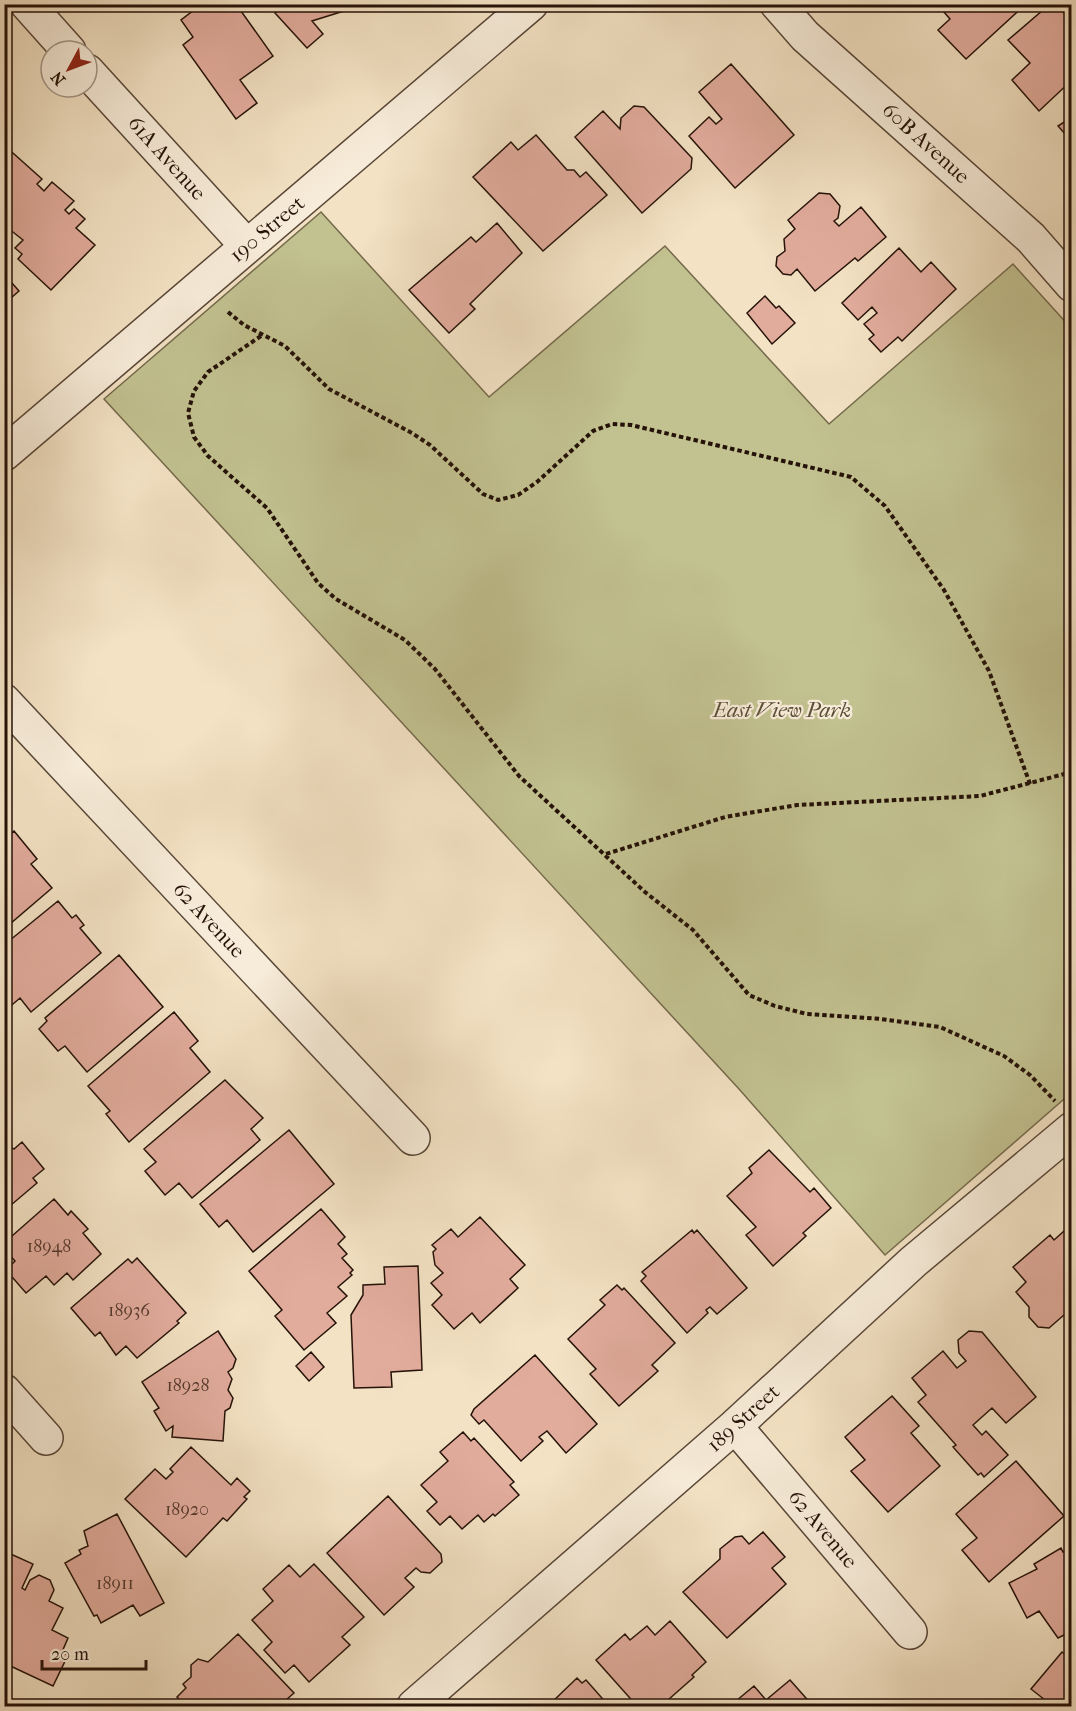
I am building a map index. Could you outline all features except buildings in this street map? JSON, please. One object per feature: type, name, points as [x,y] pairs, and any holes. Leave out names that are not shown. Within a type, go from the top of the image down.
[{"type":"street","points":[[27,4],[58,39]]},
{"type":"street","name":"190 Street","points":[[4,454],[531,4]]},
{"type":"street","name":"60B Avenue","points":[[777,4],[805,36],[1031,238],[1071,285]]},
{"type":"street","name":"61A Avenue","points":[[99,84],[247,246]]},
{"type":"street","name":"62 Avenue","points":[[4,701],[413,1138]]},
{"type":"street","name":"189 Street","points":[[414,1707],[735,1426],[913,1262],[1063,1115]]},
{"type":"street","points":[[4,1391],[46,1438]]},
{"type":"street","name":"62 Avenue","points":[[735,1426],[910,1632]]},
{"type":"path","points":[[228,312],[261,336],[285,346],[329,389],[430,446],[483,494],[498,500],[518,495],[537,482],[593,431],[612,424],[631,425],[851,477],[885,506],[944,590],[989,671],[1030,784]]},
{"type":"path","points":[[261,336],[208,372],[194,391],[188,413],[194,437],[208,456],[267,508],[318,583],[336,599],[412,648],[435,669],[519,776],[645,892],[693,930],[749,995],[775,1006],[807,1014],[940,1027],[1004,1056],[1030,1075],[1063,1115]]},
{"type":"path","points":[[605,854],[725,817],[797,806],[980,796],[1071,772]]},
{"type":"green space","name":"East View Park","points":[[321,212],[489,397],[665,246],[829,424],[1013,264],[1071,328],[1071,1093],[885,1255],[739,1089],[104,399]]}]
